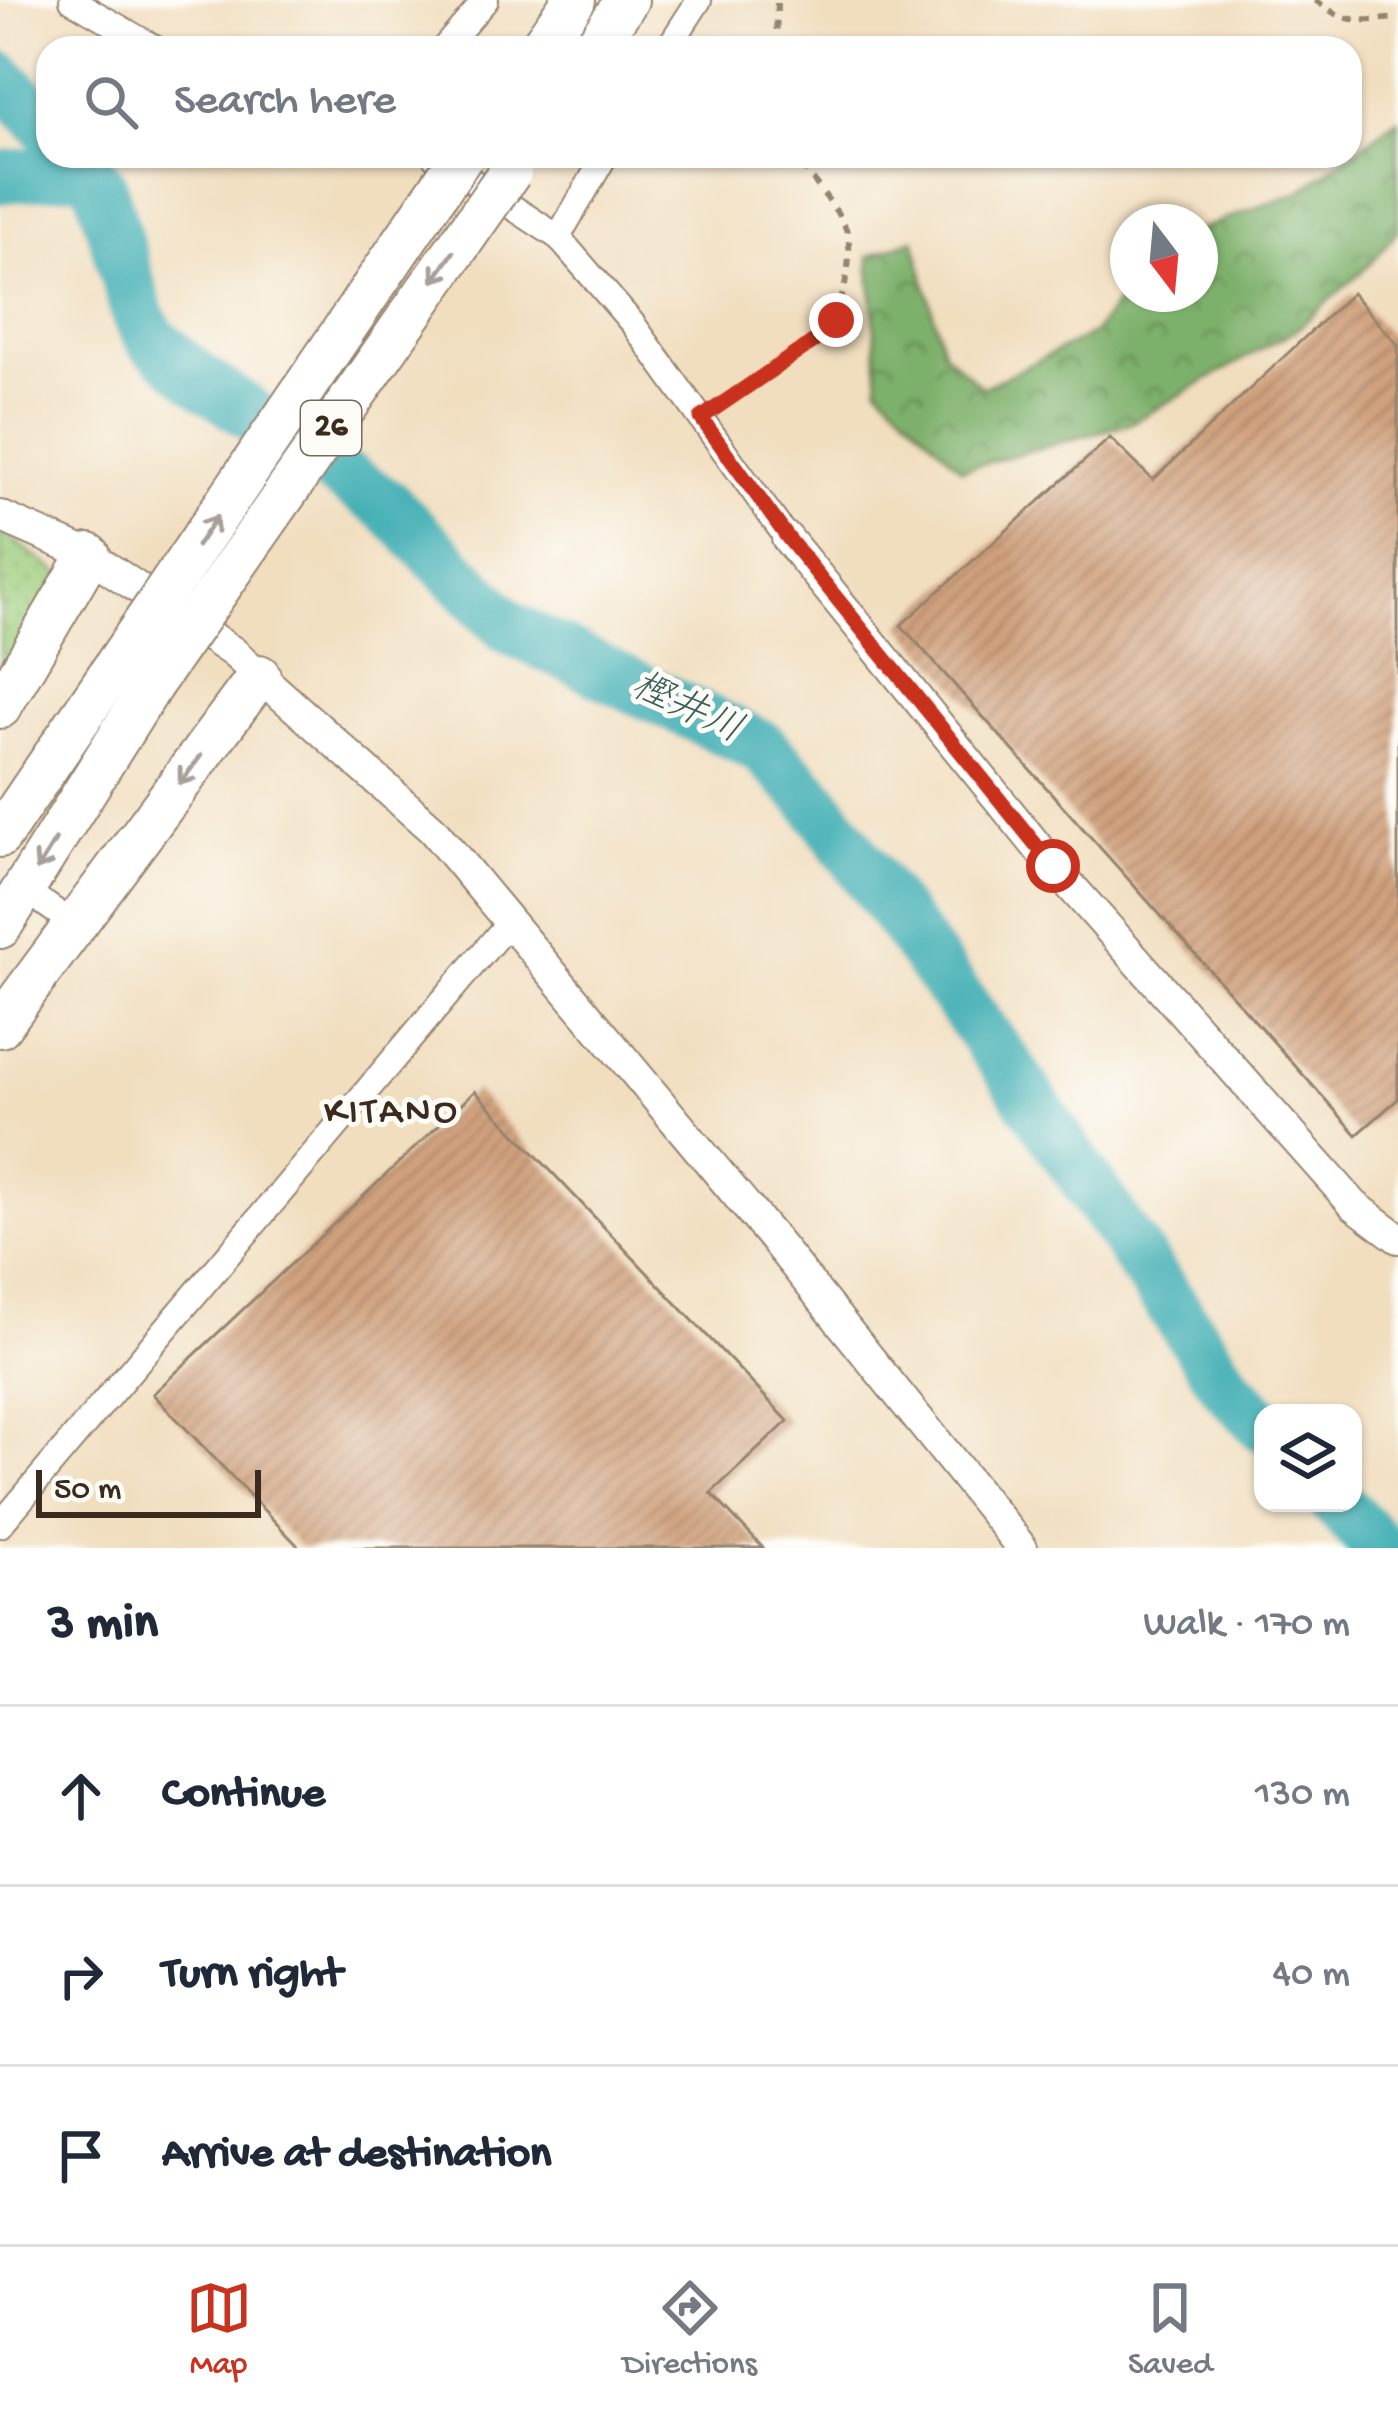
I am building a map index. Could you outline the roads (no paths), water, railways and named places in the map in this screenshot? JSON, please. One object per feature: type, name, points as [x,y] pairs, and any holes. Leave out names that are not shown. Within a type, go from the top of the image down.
[{"type":"highway","points":[[548,36],[574,0]]},
{"type":"highway","points":[[602,36],[627,0]]},
{"type":"highway","name":"26","points":[[0,927],[135,673],[454,168]]},
{"type":"highway","name":"26","points":[[0,836],[135,673],[512,168]]},
{"type":"highway","points":[[0,707],[89,555]]},
{"type":"highway","points":[[0,1026],[60,914],[259,676]]},
{"type":"street","points":[[72,0],[134,36]]},
{"type":"street","points":[[454,36],[486,0]]},
{"type":"street","points":[[676,36],[698,0]]},
{"type":"street","points":[[452,168],[557,237],[633,324],[788,538],[1053,866],[1354,1205],[1398,1238]]},
{"type":"street","points":[[557,237],[598,168]]},
{"type":"street","points":[[0,516],[89,555],[232,652],[432,829],[772,1237],[1022,1548]]},
{"type":"street","points":[[0,1525],[510,921]]},
{"type":"waterway","points":[[0,78],[36,115]]},
{"type":"waterway","name":"樫井川","points":[[86,168],[101,188],[138,316],[152,340],[200,380],[389,507],[508,627],[762,747],[815,802],[1011,1071],[1229,1389],[1254,1415]]},
{"type":"waterway","name":"樫井川","points":[[0,177],[88,168]]},
{"type":"waterway","name":"樫井川","points":[[1346,1512],[1380,1548]]},
{"type":"district","name":"KITANO","points":[[392,1114]]}]
